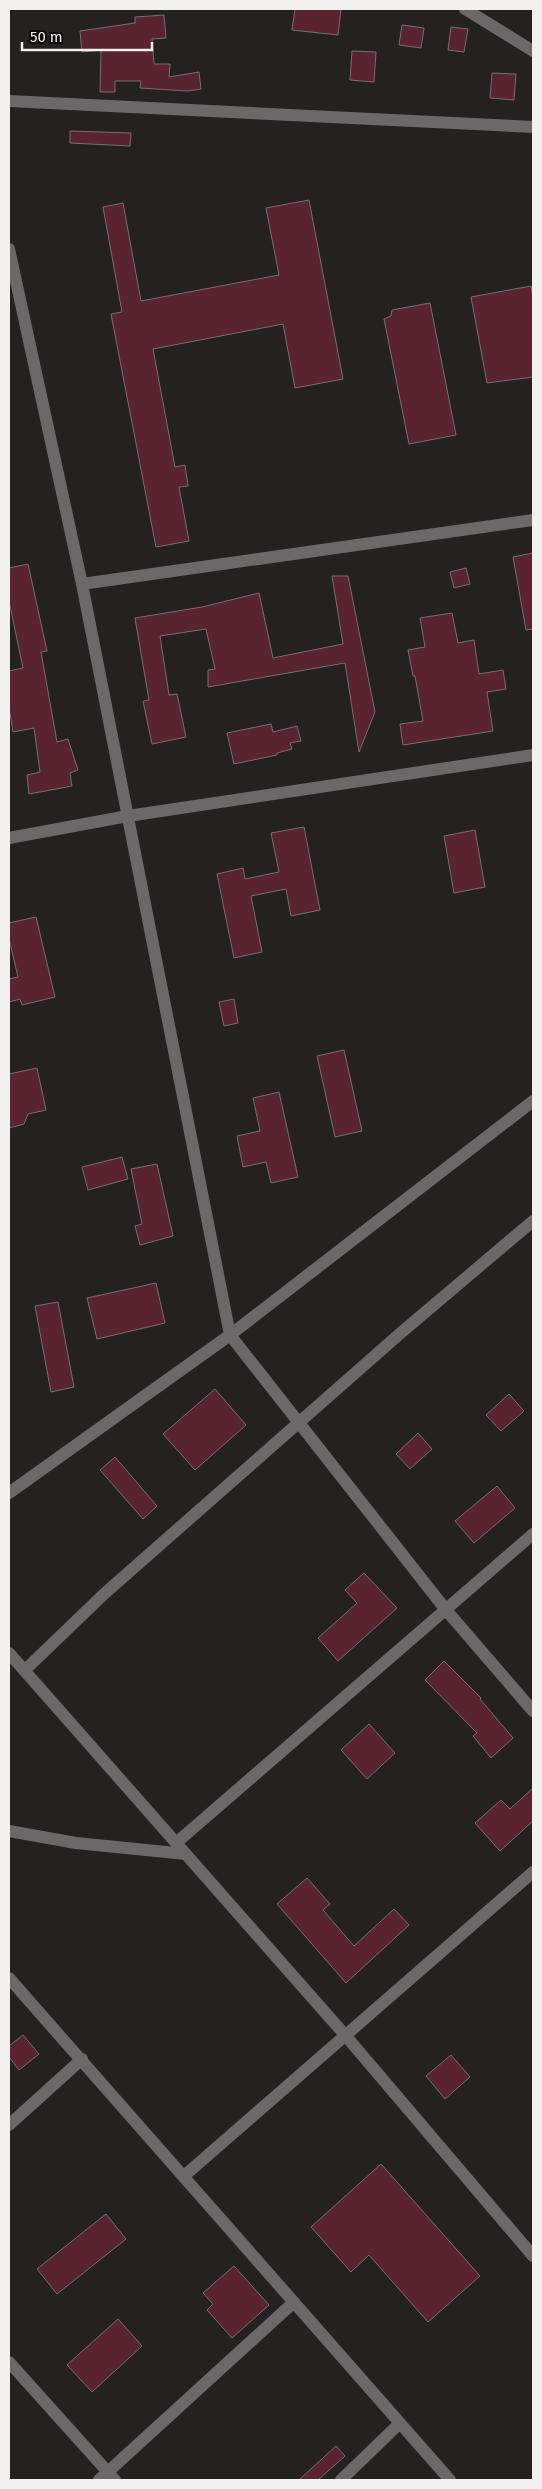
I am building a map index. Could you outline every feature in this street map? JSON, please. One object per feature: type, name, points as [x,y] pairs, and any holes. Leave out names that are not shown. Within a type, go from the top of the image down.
[{"type":"street","points":[[465,9],[533,51]]},
{"type":"street","points":[[9,101],[533,127]]},
{"type":"street","points":[[9,249],[82,584],[230,1335],[446,1610],[533,1711]]},
{"type":"street","points":[[82,584],[533,520]]},
{"type":"street","points":[[9,838],[128,816],[533,755]]},
{"type":"street","points":[[9,1493],[230,1335],[533,1101]]},
{"type":"street","points":[[25,1670],[104,1594],[299,1422],[533,1221]]},
{"type":"street","points":[[176,1843],[533,1534]]},
{"type":"street","points":[[9,1653],[345,2036],[533,2256]]},
{"type":"street","points":[[9,1831],[76,1843],[186,1854]]},
{"type":"street","points":[[184,2176],[533,1873]]},
{"type":"street","points":[[9,1978],[450,2480]]},
{"type":"street","points":[[9,2125],[82,2059]]},
{"type":"street","points":[[9,2362],[108,2478],[294,2302]]},
{"type":"street","points":[[341,2480],[400,2423]]},
{"type":"building","points":[[295,9],[341,9],[338,35],[292,30]]},
{"type":"building","points":[[164,15],[166,38],[152,39],[154,64],[170,64],[169,77],[199,72],[201,89],[188,91],[140,88],[141,81],[115,81],[115,92],[100,92],[101,50],[82,52],[80,31],[135,23],[135,17]]},
{"type":"building","points":[[402,25],[424,28],[421,48],[399,45]]},
{"type":"building","points":[[451,27],[468,29],[464,52],[448,50]]},
{"type":"building","points":[[352,51],[376,52],[374,82],[350,80]]},
{"type":"building","points":[[492,73],[516,74],[514,100],[490,98]]},
{"type":"building","points":[[70,131],[131,133],[130,146],[70,143]]},
{"type":"building","points":[[309,200],[343,379],[295,388],[283,324],[153,349],[175,467],[185,465],[188,486],[179,487],[189,541],[156,547],[111,314],[122,312],[103,207],[123,203],[141,301],[279,275],[266,208]]},
{"type":"building","points":[[531,286],[533,298],[533,377],[487,383],[471,297]]},
{"type":"building","points":[[430,303],[456,435],[409,444],[384,319],[391,316],[392,310]]},
{"type":"building","points":[[533,553],[533,629],[526,630],[513,557]]},
{"type":"building","points":[[28,564],[47,651],[41,652],[57,742],[68,739],[78,770],[70,773],[72,786],[29,794],[27,775],[40,772],[34,728],[13,732],[9,707],[9,671],[23,668],[9,601],[9,568]]},
{"type":"building","points":[[466,568],[470,584],[454,588],[450,572]]},
{"type":"building","points":[[332,576],[348,576],[375,712],[359,752],[345,663],[208,687],[208,670],[215,669],[206,629],[160,636],[169,695],[177,694],[186,737],[152,744],[143,701],[149,700],[135,618],[202,607],[259,593],[273,658],[343,644]]},
{"type":"building","points":[[452,613],[458,643],[474,640],[479,674],[503,670],[506,689],[487,692],[493,731],[403,745],[400,724],[423,721],[408,650],[425,647],[420,618]]},
{"type":"building","points":[[271,724],[273,732],[297,726],[301,741],[290,743],[292,749],[277,753],[277,755],[234,764],[227,733]]},
{"type":"building","points":[[304,827],[320,910],[291,916],[286,889],[251,896],[262,952],[234,958],[217,874],[243,868],[245,879],[279,872],[271,833]]},
{"type":"building","points":[[475,830],[485,887],[454,893],[444,836]]},
{"type":"building","points":[[36,917],[55,997],[22,1005],[20,999],[9,1002],[9,979],[18,977],[9,939],[9,923]]},
{"type":"building","points":[[234,999],[238,1023],[224,1026],[219,1002]]},
{"type":"building","points":[[344,1050],[362,1131],[335,1137],[317,1056]]},
{"type":"building","points":[[37,1068],[46,1110],[28,1114],[24,1124],[9,1128],[9,1074]]},
{"type":"building","points":[[279,1092],[298,1177],[271,1183],[266,1162],[243,1167],[237,1136],[260,1131],[253,1098]]},
{"type":"building","points":[[122,1157],[128,1179],[88,1190],[82,1167]]},
{"type":"building","points":[[157,1164],[173,1236],[140,1245],[135,1226],[142,1224],[131,1169]]},
{"type":"building","points":[[156,1283],[165,1323],[97,1339],[87,1298]]},
{"type":"building","points":[[58,1302],[74,1387],[51,1392],[35,1306]]},
{"type":"building","points":[[215,1389],[246,1425],[195,1470],[163,1434]]},
{"type":"building","points":[[509,1394],[524,1411],[501,1431],[486,1415]]},
{"type":"building","points":[[418,1433],[432,1449],[410,1469],[396,1454]]},
{"type":"building","points":[[115,1457],[157,1506],[143,1519],[100,1470]]},
{"type":"building","points":[[497,1486],[515,1508],[474,1543],[455,1521]]},
{"type":"building","points":[[364,1573],[397,1608],[338,1661],[318,1638],[357,1603],[345,1590]]},
{"type":"building","points":[[444,1661],[481,1698],[513,1738],[491,1758],[473,1736],[477,1733],[425,1680]]},
{"type":"building","points":[[369,1724],[395,1753],[367,1779],[341,1750]]},
{"type":"building","points":[[533,1788],[533,1821],[500,1851],[475,1823],[501,1800],[510,1809]]},
{"type":"building","points":[[307,1878],[330,1904],[323,1910],[354,1946],[394,1909],[409,1925],[346,1983],[277,1904]]},
{"type":"building","points":[[23,2035],[39,2054],[19,2070],[9,2057],[9,2046]]},
{"type":"building","points":[[451,2055],[470,2077],[445,2099],[426,2076]]},
{"type":"building","points":[[381,2164],[480,2276],[428,2322],[369,2255],[351,2272],[311,2227]]},
{"type":"building","points":[[106,2214],[126,2239],[57,2294],[37,2269]]},
{"type":"building","points":[[234,2266],[269,2305],[232,2338],[207,2310],[213,2304],[203,2293]]},
{"type":"building","points":[[118,2319],[142,2346],[92,2392],[67,2365]]},
{"type":"building","points":[[336,2446],[345,2456],[318,2480],[299,2480]]}]
